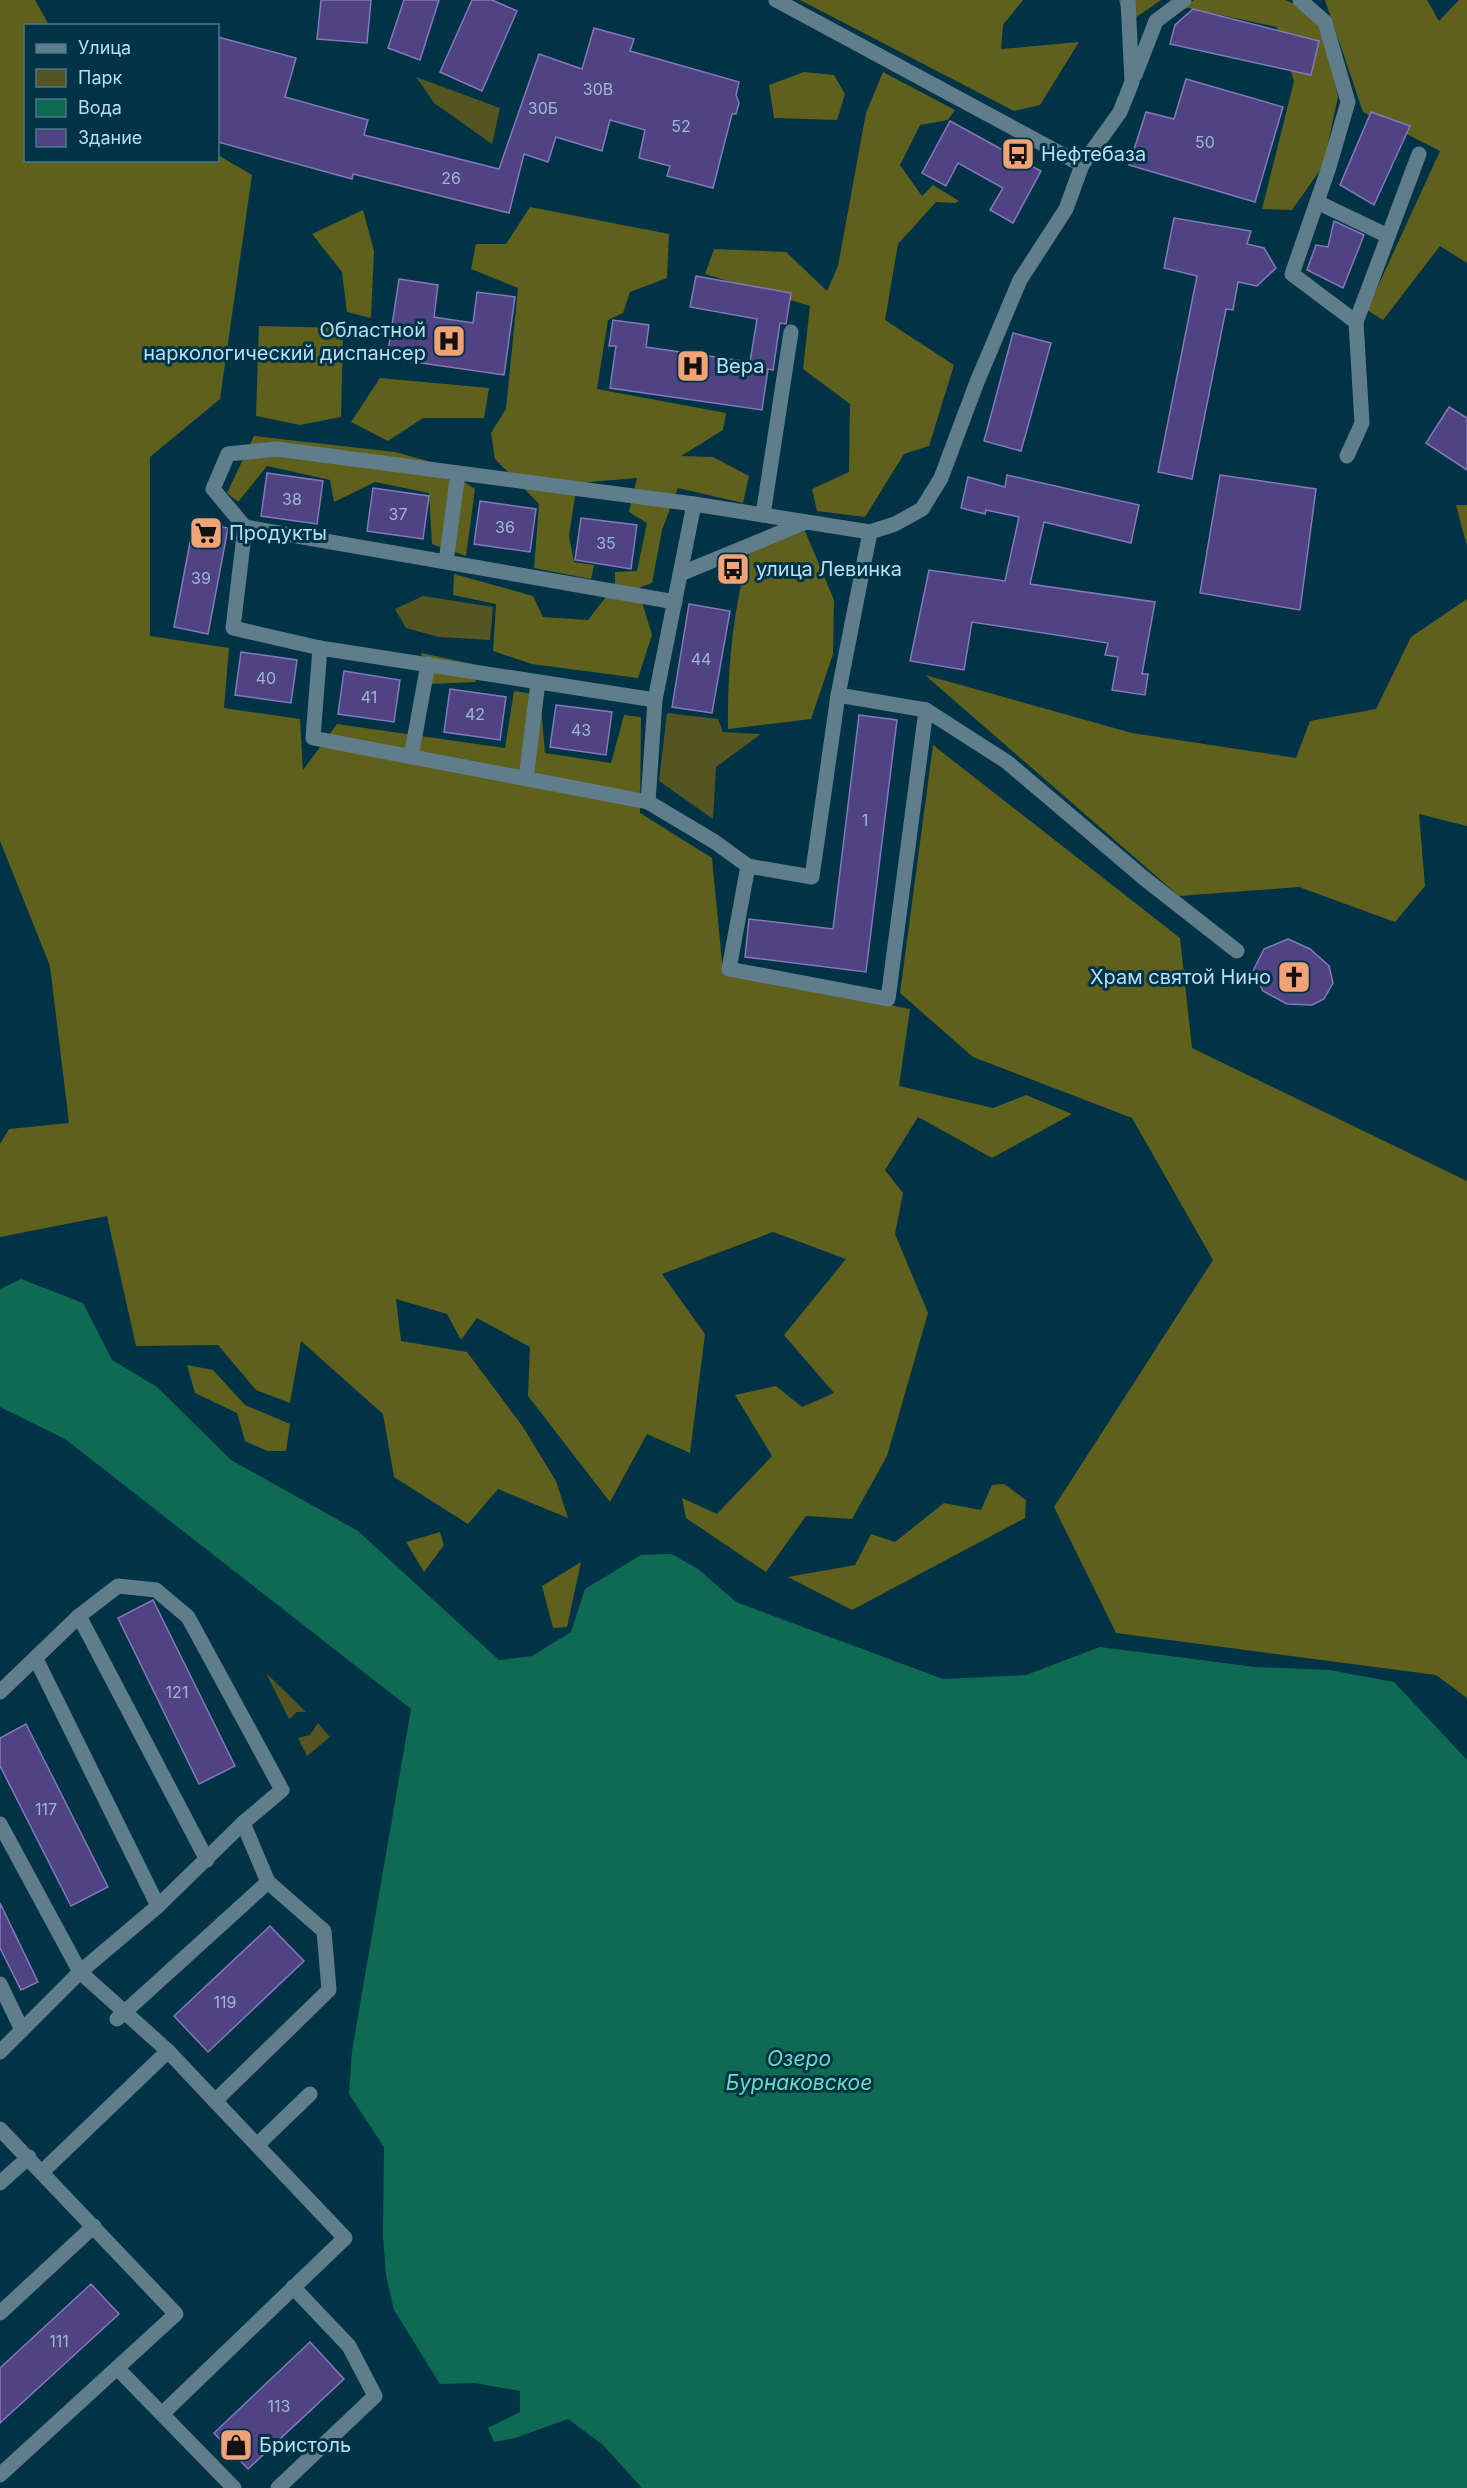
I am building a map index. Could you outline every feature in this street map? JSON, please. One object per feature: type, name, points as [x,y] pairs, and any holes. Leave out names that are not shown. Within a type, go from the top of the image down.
[{"type":"street","points":[[776,0],[1082,165]]},
{"type":"street","points":[[1128,0],[1132,82]]},
{"type":"street","points":[[675,602],[245,527],[213,489],[228,454],[277,449],[694,504],[870,532],[895,524],[922,508],[941,478],[977,382],[1020,280],[1066,208],[1082,165],[1120,112],[1156,21],[1184,0]]},
{"type":"street","points":[[1300,0],[1325,22],[1348,102],[1292,274],[1356,322]]},
{"type":"street","points":[[1347,456],[1362,423],[1356,322],[1419,154]]},
{"type":"street","points":[[1317,202],[1388,236]]},
{"type":"street","points":[[763,515],[791,332]]},
{"type":"street","points":[[446,562],[458,473]]},
{"type":"street","points":[[648,802],[655,700],[694,504]]},
{"type":"street","points":[[680,574],[806,522]]},
{"type":"street","points":[[245,527],[233,628],[320,648],[655,700]]},
{"type":"street","points":[[320,648],[313,738],[648,802],[715,842],[748,866],[812,877],[838,695],[870,532]]},
{"type":"street","points":[[411,757],[428,664]]},
{"type":"street","points":[[526,779],[538,682]]},
{"type":"street","points":[[838,695],[926,710],[1007,762],[1145,879],[1237,951]]},
{"type":"street","points":[[748,866],[729,969],[888,999],[926,710]]},
{"type":"street","points":[[0,1692],[79,1616],[118,1586],[156,1590],[188,1617],[282,1790],[243,1823],[158,1906],[80,1972],[0,2052]]},
{"type":"street","points":[[79,1616],[207,1860]]},
{"type":"street","points":[[36,1659],[158,1906]]},
{"type":"street","points":[[215,2101],[329,1990],[324,1931],[268,1882],[243,1823]]},
{"type":"street","points":[[0,1824],[80,1972],[121,2015],[168,2051],[345,2238],[162,2414]]},
{"type":"street","points":[[121,2015],[268,1882]]},
{"type":"street","points":[[0,1984],[22,2030]]},
{"type":"street","points":[[43,2171],[168,2051]]},
{"type":"street","points":[[257,2145],[310,2094]]},
{"type":"street","points":[[0,2129],[43,2171],[176,2314],[0,2475]]},
{"type":"street","points":[[0,2183],[28,2157]]},
{"type":"street","points":[[0,2313],[94,2226]]},
{"type":"street","points":[[278,2488],[375,2396],[349,2346],[293,2287]]},
{"type":"street","points":[[117,2368],[234,2488]]},
{"type":"green space","points":[[416,77],[500,108],[492,144],[434,103]]},
{"type":"green space","points":[[423,596],[493,607],[490,640],[439,637],[406,628],[395,609]]},
{"type":"green space","points":[[667,713],[718,719],[723,732],[761,734],[716,767],[713,819],[659,781]]},
{"type":"green space","points":[[266,1673],[306,1712],[297,1712],[289,1719]]},
{"type":"green space","points":[[318,1723],[330,1737],[307,1756],[298,1738],[310,1735]]},
{"type":"shaded area","points":[[0,0],[35,0],[48,24],[24,24],[24,162],[219,162],[219,156],[252,175],[220,399],[150,457],[150,636],[229,648],[224,708],[300,719],[303,770],[337,724],[505,748],[514,691],[540,695],[545,753],[611,763],[624,715],[641,717],[640,813],[712,858],[723,972],[910,1009],[899,1086],[993,1108],[1026,1095],[1072,1114],[992,1158],[918,1117],[885,1170],[903,1193],[895,1234],[928,1313],[887,1456],[852,1519],[806,1516],[766,1572],[686,1518],[682,1498],[717,1514],[772,1456],[735,1395],[776,1386],[802,1407],[834,1393],[784,1335],[846,1259],[773,1232],[662,1274],[705,1334],[690,1453],[647,1434],[610,1502],[528,1396],[530,1347],[477,1318],[461,1340],[447,1314],[396,1299],[401,1341],[467,1352],[523,1427],[556,1481],[568,1518],[498,1489],[468,1524],[394,1477],[383,1414],[301,1341],[290,1403],[256,1390],[218,1345],[136,1346],[107,1216],[0,1237],[0,1144],[9,1129],[69,1123],[50,966],[0,841]]},
{"type":"shaded area","points":[[800,0],[1023,0],[1003,25],[1001,49],[1079,42],[1040,105],[1014,111]]},
{"type":"shaded area","points":[[1119,0],[1161,0],[1125,25]]},
{"type":"shaded area","points":[[1194,0],[1285,0],[1295,4],[1323,30],[1338,97],[1323,166],[1292,210],[1262,209],[1294,81],[1277,27],[1183,7]]},
{"type":"shaded area","points":[[1325,0],[1427,0],[1439,21],[1459,0],[1467,0],[1467,263],[1440,246],[1383,320],[1367,310],[1440,151],[1363,112]]},
{"type":"shaded area","points":[[804,72],[834,75],[845,94],[837,120],[774,118],[769,85]]},
{"type":"shaded area","points":[[883,72],[955,110],[948,120],[920,125],[900,165],[922,196],[933,185],[959,201],[955,203],[936,202],[898,244],[885,320],[954,365],[929,446],[904,454],[865,517],[817,511],[812,489],[849,472],[850,404],[803,369],[810,306],[705,274],[714,249],[786,252],[827,291],[838,266],[866,113]]},
{"type":"shaded area","points":[[530,207],[669,234],[667,278],[630,292],[623,313],[608,320],[597,389],[726,413],[723,430],[681,456],[713,457],[749,476],[743,503],[678,488],[662,530],[652,583],[636,589],[615,586],[615,572],[637,571],[647,523],[629,512],[637,478],[577,483],[569,536],[574,562],[594,565],[591,579],[534,568],[539,504],[495,459],[491,433],[506,409],[518,288],[471,269],[476,244],[506,244]]},
{"type":"shaded area","points":[[363,210],[374,251],[371,318],[347,312],[342,272],[312,234]]},
{"type":"shaded area","points":[[259,326],[343,328],[341,417],[300,425],[256,416]]},
{"type":"shaded area","points":[[380,378],[489,388],[484,418],[423,418],[388,441],[351,422]]},
{"type":"shaded area","points":[[254,436],[395,452],[435,463],[475,489],[466,556],[432,544],[429,493],[375,482],[334,502],[330,480],[267,466],[238,502],[227,493]]},
{"type":"shaded area","points":[[1456,505],[1467,505],[1467,546]]},
{"type":"shaded area","points":[[805,531],[834,600],[833,654],[811,719],[728,729],[732,639],[739,594],[750,551]]},
{"type":"shaded area","points":[[454,574],[533,596],[543,617],[588,620],[606,597],[642,602],[652,635],[638,678],[532,664],[493,651],[496,604],[453,595]]},
{"type":"shaded area","points":[[1467,599],[1467,826],[1419,814],[1425,886],[1395,922],[1299,887],[1179,896],[925,675],[1132,733],[1296,758],[1310,721],[1376,709],[1411,637]]},
{"type":"shaded area","points":[[421,653],[473,664],[476,682],[431,684]]},
{"type":"shaded area","points":[[933,745],[1180,938],[1192,1048],[1467,1181],[1467,1698],[1436,1675],[1116,1633],[1054,1507],[1213,1260],[1132,1118],[973,1057],[900,993]]},
{"type":"shaded area","points":[[187,1365],[213,1370],[245,1405],[290,1424],[286,1451],[267,1451],[245,1441],[237,1413],[195,1393]]},
{"type":"shaded area","points":[[1004,1484],[1026,1500],[1025,1518],[852,1610],[788,1577],[855,1565],[871,1534],[895,1542],[944,1503],[981,1510],[992,1485]]},
{"type":"shaded area","points":[[440,1532],[444,1545],[424,1572],[406,1542]]},
{"type":"shaded area","points":[[581,1562],[567,1627],[553,1628],[542,1586]]},
{"type":"water","name":"Озеро Бурнаковское","points":[[21,1279],[83,1303],[112,1360],[157,1387],[231,1460],[358,1531],[499,1660],[532,1656],[571,1632],[585,1589],[641,1555],[672,1554],[698,1569],[736,1602],[943,1679],[1026,1675],[1100,1647],[1255,1667],[1330,1670],[1394,1682],[1467,1760],[1467,2488],[642,2488],[603,2445],[568,2419],[515,2438],[494,2442],[488,2428],[520,2412],[520,2391],[475,2383],[440,2384],[394,2310],[386,2275],[383,2236],[384,2147],[349,2094],[352,2051],[411,1709],[65,1439],[0,1407],[0,1289]]},
{"type":"building","points":[[321,0],[371,0],[367,43],[317,39]]},
{"type":"building","points":[[404,0],[439,0],[420,60],[388,48]]},
{"type":"building","points":[[472,0],[492,0],[517,11],[482,91],[440,72]]},
{"type":"building","points":[[1193,9],[1319,41],[1311,75],[1170,44],[1175,25]]},
{"type":"building","points":[[594,28],[634,39],[630,51],[739,82],[736,95],[739,103],[736,114],[732,114],[713,188],[667,176],[670,166],[639,158],[645,130],[610,120],[602,151],[556,137],[548,162],[524,154],[509,213],[353,174],[352,179],[219,142],[219,37],[296,58],[285,97],[368,120],[364,135],[499,169],[539,54],[582,69]]},
{"type":"building","points":[[1186,79],[1283,107],[1255,202],[1129,165],[1146,112],[1174,119]]},
{"type":"building","points":[[1371,112],[1410,126],[1374,205],[1340,185]]},
{"type":"building","points":[[950,121],[1041,171],[1013,223],[990,210],[1003,188],[958,163],[946,186],[922,173]]},
{"type":"building","points":[[1174,218],[1251,231],[1247,244],[1264,248],[1276,268],[1257,286],[1238,282],[1233,310],[1226,309],[1192,479],[1158,472],[1197,276],[1164,268]]},
{"type":"building","points":[[1334,221],[1364,235],[1343,288],[1307,270],[1316,245],[1328,247]]},
{"type":"building","name":"Вера","points":[[696,276],[791,293],[786,324],[780,323],[773,370],[768,369],[762,410],[610,388],[616,346],[609,346],[613,320],[649,325],[646,347],[750,362],[757,319],[690,307]]},
{"type":"building","name":"Областной наркологический диспансер","points":[[399,279],[438,285],[434,317],[473,323],[477,292],[515,297],[504,375],[387,358]]},
{"type":"building","points":[[1013,333],[1051,343],[1021,451],[984,441]]},
{"type":"building","points":[[1449,407],[1467,418],[1467,470],[1426,443]]},
{"type":"building","points":[[267,473],[323,481],[317,524],[261,516]]},
{"type":"building","points":[[1007,475],[1139,505],[1131,543],[1044,522],[1030,584],[1155,602],[1142,674],[1148,674],[1145,695],[1112,690],[1118,657],[1105,655],[1108,643],[972,622],[964,670],[910,661],[929,570],[1005,581],[1019,517],[986,510],[985,514],[961,508],[968,477],[1005,487]]},
{"type":"building","points":[[1220,475],[1316,489],[1300,610],[1200,593]]},
{"type":"building","points":[[373,488],[429,496],[423,539],[367,531]]},
{"type":"building","points":[[480,501],[536,509],[530,552],[474,544]]},
{"type":"building","points":[[581,518],[637,525],[631,569],[575,560]]},
{"type":"building","points":[[194,521],[228,528],[208,634],[174,627]]},
{"type":"building","points":[[689,604],[730,611],[712,713],[672,707]]},
{"type":"building","points":[[241,652],[297,660],[291,703],[235,695]]},
{"type":"building","points":[[344,671],[400,680],[394,722],[338,714]]},
{"type":"building","points":[[450,689],[506,697],[500,740],[444,732]]},
{"type":"building","points":[[556,705],[612,712],[606,755],[550,747]]},
{"type":"building","points":[[859,715],[897,720],[866,972],[745,957],[749,919],[833,929]]},
{"type":"building","name":"Храм святой Нино","points":[[1288,939],[1310,949],[1329,966],[1333,983],[1324,999],[1312,1005],[1287,1004],[1263,991],[1253,971],[1264,949]]},
{"type":"building","points":[[153,1600],[235,1766],[199,1784],[118,1618]]},
{"type":"building","points":[[26,1724],[108,1887],[71,1906],[0,1766],[0,1738]]},
{"type":"building","points":[[0,1903],[38,1982],[21,1990],[0,1948]]},
{"type":"building","points":[[270,1926],[304,1961],[208,2052],[174,2016]]},
{"type":"building","points":[[91,2284],[119,2314],[0,2423],[0,2368]]},
{"type":"building","points":[[310,2342],[344,2379],[248,2469],[214,2433]]},
{"type":"place","name":"Нефтебаза","points":[[1018,154]]},
{"type":"place","name":"Областной наркологический диспансер","points":[[449,341]]},
{"type":"place","name":"Вера","points":[[693,366]]},
{"type":"place","name":"Продукты","points":[[206,533]]},
{"type":"place","name":"улица Левинка","points":[[733,569]]},
{"type":"place","name":"Храм святой Нино","points":[[1294,977]]},
{"type":"place","name":"Бристоль","points":[[236,2445]]}]
